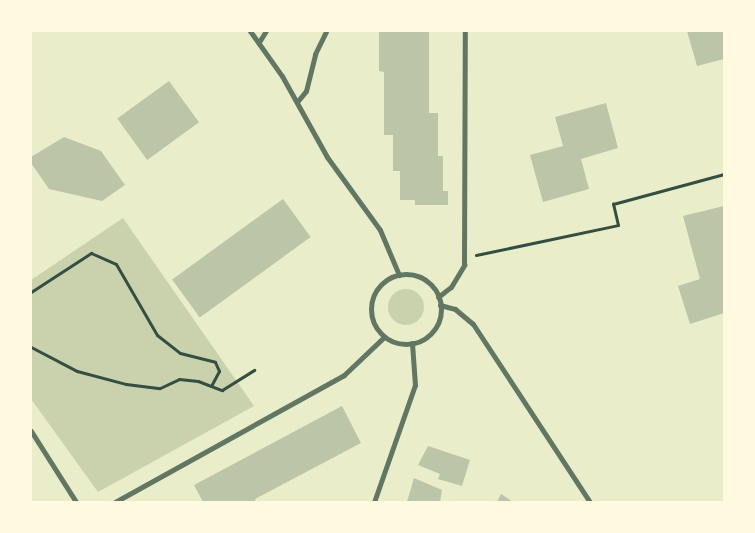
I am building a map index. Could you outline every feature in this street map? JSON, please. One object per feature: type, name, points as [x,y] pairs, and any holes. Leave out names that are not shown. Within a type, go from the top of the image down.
[{"type":"street","points":[[250,31],[297,102],[327,157],[380,230],[399,275]]},
{"type":"street","points":[[259,42],[266,31]]},
{"type":"street","points":[[297,102],[306,91],[315,54],[326,31]]},
{"type":"street","points":[[438,297],[460,275],[464,257],[465,31]]},
{"type":"street","points":[[399,275],[419,277],[428,282],[438,297],[440,305],[436,326],[422,340],[401,344],[384,336],[372,318],[374,295],[389,279],[399,275]]},
{"type":"street","points":[[440,305],[455,309],[473,324],[590,502]]},
{"type":"street","points":[[115,502],[344,374],[384,336]]},
{"type":"street","points":[[374,502],[415,385],[412,343]]},
{"type":"street","points":[[31,431],[76,502]]},
{"type":"path","points":[[464,257],[618,225],[613,204],[724,174]]},
{"type":"path","points":[[31,292],[91,253],[116,264],[157,335],[180,354],[215,362],[219,371],[211,386]]},
{"type":"path","points":[[31,346],[77,371],[104,380],[160,388],[179,379],[222,390],[254,370]]},
{"type":"green space","points":[[123,218],[254,406],[98,492],[31,399],[31,280]]},
{"type":"green space","points":[[406,289],[419,294],[424,307],[419,320],[406,325],[393,320],[388,307],[393,294]]},
{"type":"building","points":[[379,31],[429,31],[429,113],[438,113],[438,156],[443,156],[443,191],[448,191],[448,205],[415,205],[415,200],[400,200],[400,171],[393,171],[393,135],[384,135],[384,72],[379,71]]},
{"type":"building","points":[[687,31],[724,31],[724,59],[697,66]]},
{"type":"building","points":[[169,81],[199,122],[147,160],[117,119]]},
{"type":"building","points":[[606,103],[618,148],[581,159],[589,189],[543,202],[530,155],[563,146],[555,117]]},
{"type":"building","points":[[64,137],[101,151],[125,185],[102,201],[49,189],[31,163],[31,157]]},
{"type":"building","points":[[283,199],[311,237],[200,318],[172,280]]},
{"type":"building","points":[[724,206],[724,313],[690,324],[678,286],[700,279],[683,216]]},
{"type":"building","points":[[342,406],[361,443],[255,499],[256,502],[203,502],[194,485]]},
{"type":"building","points":[[428,446],[470,460],[462,486],[438,479],[440,474],[418,465]]},
{"type":"building","points":[[414,478],[442,490],[440,502],[407,502]]},
{"type":"building","points":[[501,494],[513,502],[497,502]]}]
